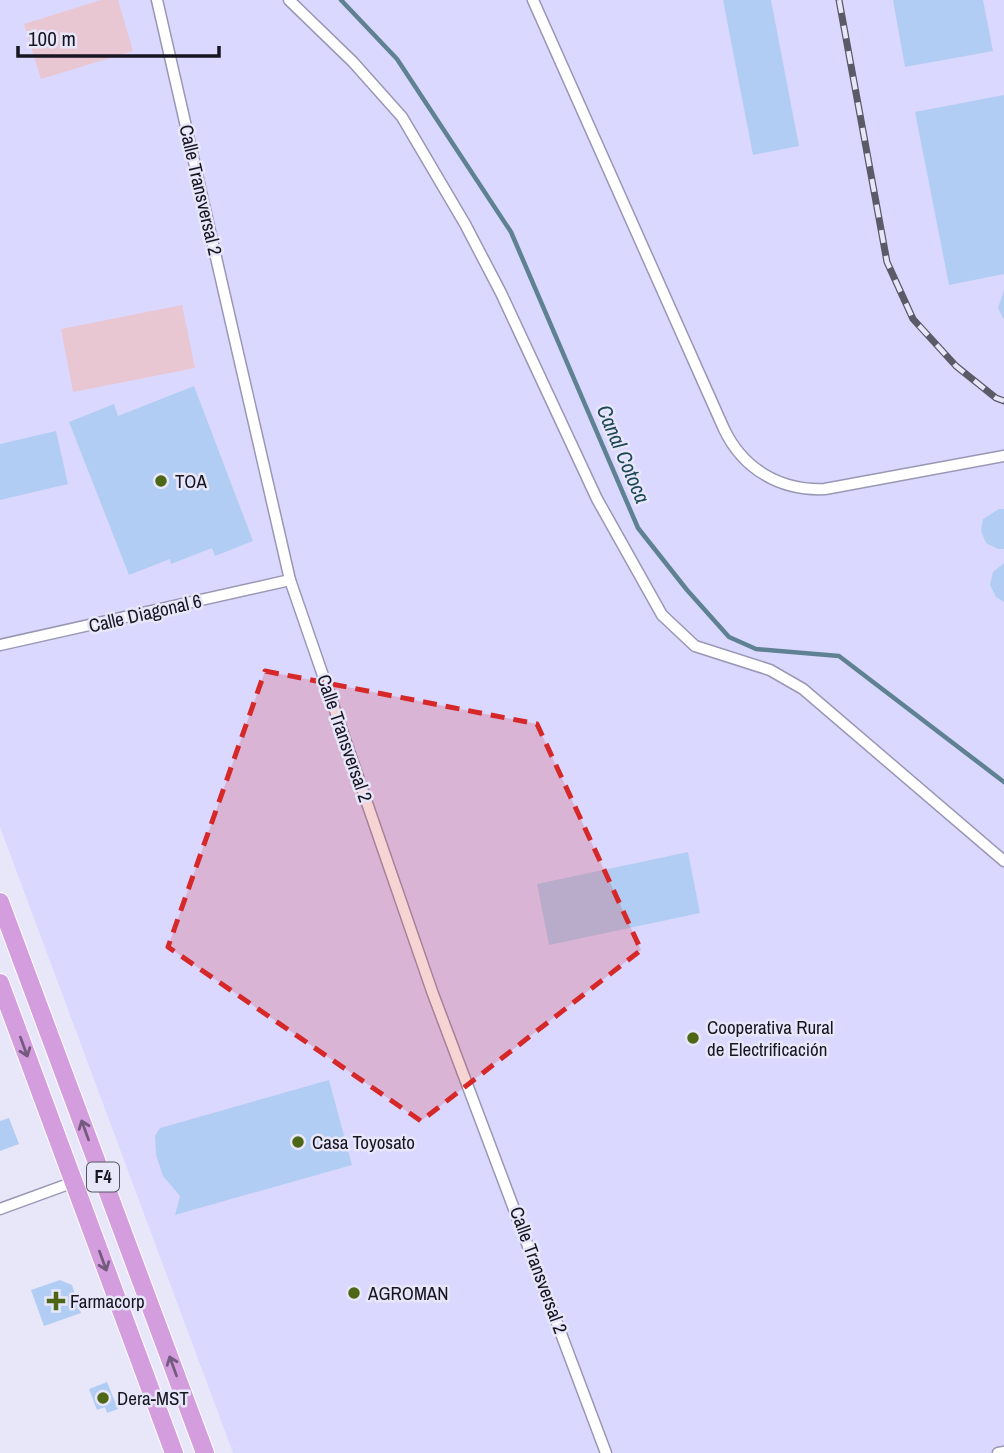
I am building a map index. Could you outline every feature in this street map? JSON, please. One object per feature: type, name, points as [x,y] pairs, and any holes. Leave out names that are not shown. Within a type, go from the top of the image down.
[{"type":"highway","name":"F4","points":[[0,902],[205,1453]]},
{"type":"highway","name":"F4","points":[[0,983],[174,1453]]},
{"type":"street","name":"Calle Transversal 2","points":[[157,0],[290,580],[433,994],[606,1453]]},
{"type":"street","points":[[289,0],[353,62],[402,117],[489,270],[597,499],[662,615],[695,646],[770,670],[803,690],[1004,862]]},
{"type":"street","points":[[533,0],[734,451],[747,463],[799,491],[825,489],[1004,456]]},
{"type":"street","name":"Calle Diagonal 6","points":[[0,645],[290,580]]},
{"type":"street","points":[[0,1209],[74,1182]]},
{"type":"street","points":[[999,1453],[1004,1452]]},
{"type":"highlighted area","points":[[265,671],[537,724],[641,950],[421,1121],[168,947]]},
{"type":"shaded area","points":[[0,0],[1004,0],[1004,1453],[233,1453],[0,827]]},
{"type":"shaded area","points":[[101,0],[118,0],[133,51],[41,79],[24,24]]},
{"type":"shaded area","points":[[182,305],[195,368],[73,392],[61,329]]},
{"type":"building","points":[[723,0],[771,0],[799,146],[753,155]]},
{"type":"building","points":[[893,0],[983,0],[993,51],[905,67]]},
{"type":"building","points":[[1004,95],[1004,274],[949,285],[915,112]]},
{"type":"building","points":[[1004,290],[1004,320],[998,308]]},
{"type":"building","name":"TOA","points":[[194,386],[253,541],[215,556],[212,548],[171,564],[170,559],[129,575],[69,422],[114,404],[118,416]]},
{"type":"building","points":[[56,431],[68,484],[0,500],[0,444]]},
{"type":"building","points":[[999,509],[1004,509],[1004,549],[986,543],[981,531],[983,519]]},
{"type":"building","points":[[1004,563],[1004,602],[996,597],[990,585],[993,572]]},
{"type":"building","points":[[688,852],[700,913],[549,945],[537,884]]},
{"type":"building","points":[[329,1080],[352,1165],[175,1215],[180,1196],[163,1176],[156,1155],[155,1136],[160,1128]]},
{"type":"building","points":[[9,1118],[19,1144],[0,1151],[0,1121]]},
{"type":"building","name":"Farmacorp","points":[[60,1280],[72,1285],[81,1313],[44,1326],[31,1290]]},
{"type":"building","name":"Dera-MST","points":[[107,1382],[118,1409],[107,1413],[105,1407],[97,1410],[89,1389]]},
{"type":"waterway","name":"Canal Cotoca","points":[[341,0],[397,59],[511,232],[638,528],[687,590],[729,637],[756,649],[839,656],[1004,782]]},
{"type":"railway","points":[[839,0],[887,262],[913,319],[956,366],[996,398],[1004,401]]},
{"type":"place","name":"TOA","points":[[161,481]]},
{"type":"place","name":"Cooperativa Rural de Electrificación","points":[[693,1038]]},
{"type":"place","name":"Casa Toyosato","points":[[298,1142]]},
{"type":"place","name":"AGROMAN","points":[[354,1293]]},
{"type":"place","name":"Farmacorp","points":[[56,1301]]},
{"type":"place","name":"Dera-MST","points":[[103,1398]]}]
